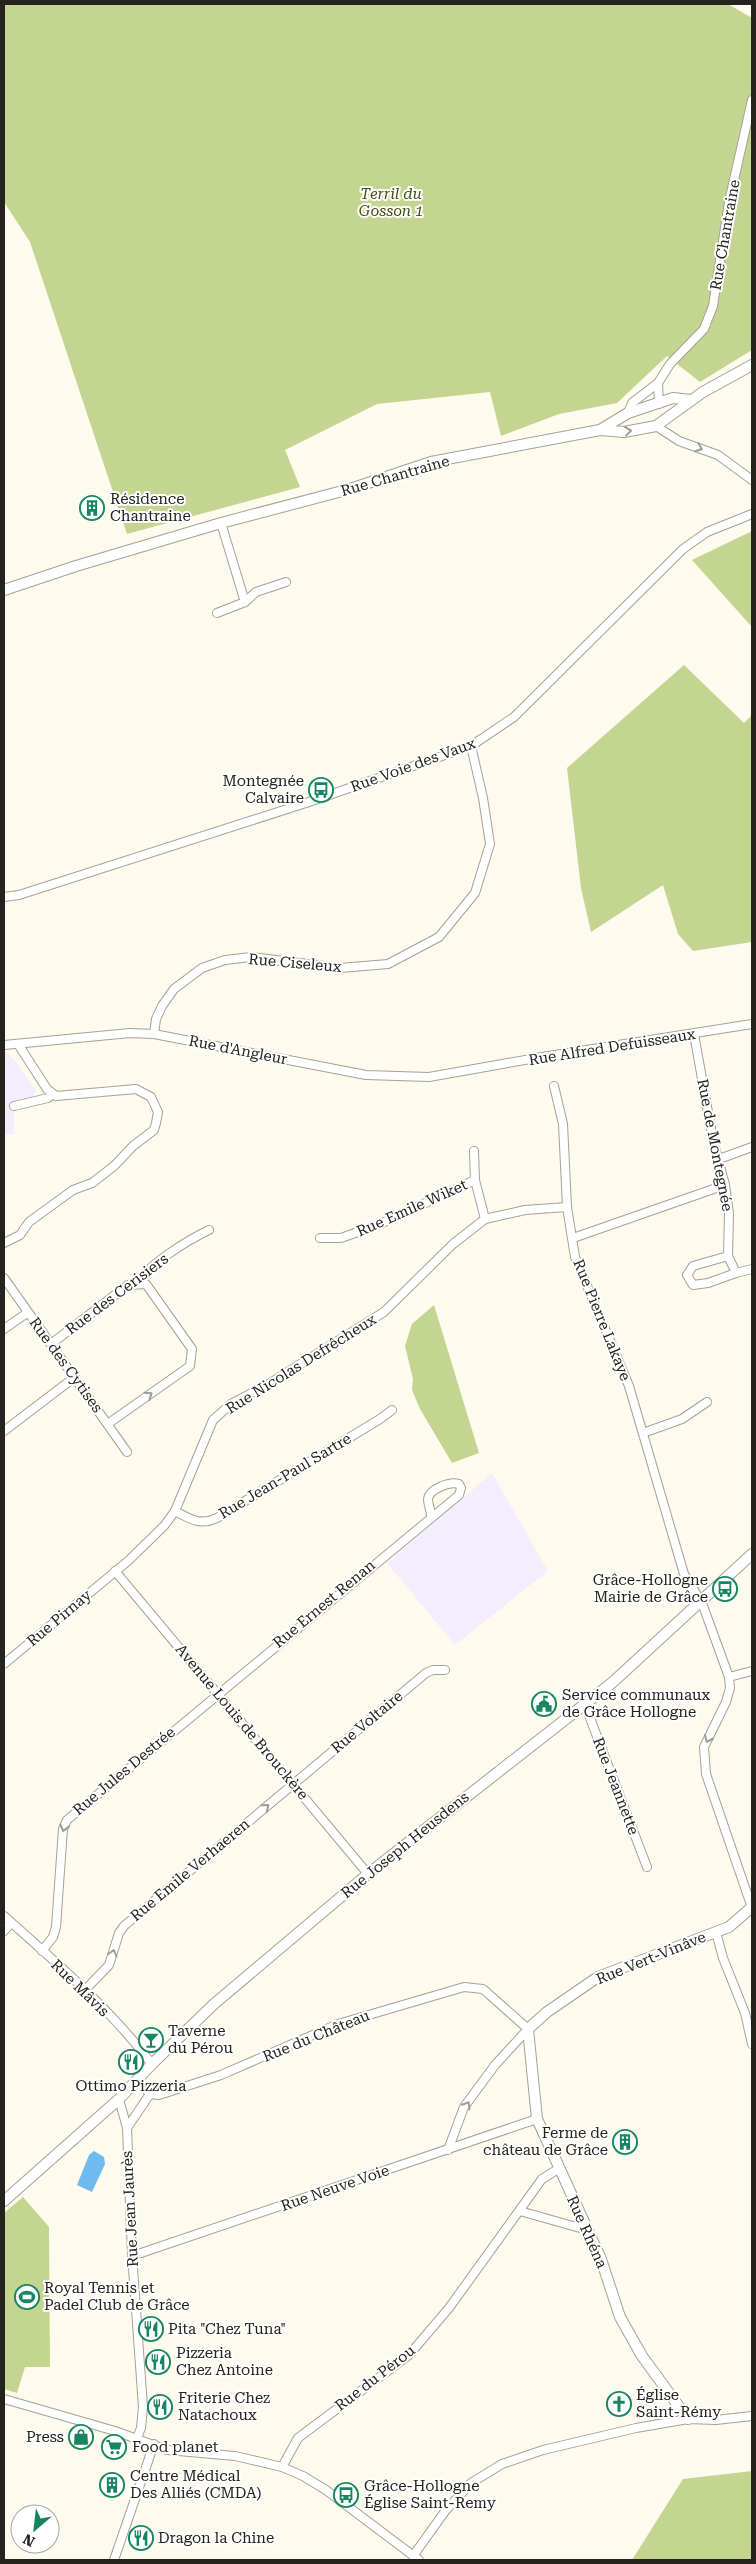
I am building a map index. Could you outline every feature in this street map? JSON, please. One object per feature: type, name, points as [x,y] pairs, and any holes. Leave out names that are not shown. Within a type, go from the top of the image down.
[{"type":"street","name":"Rue Chantraine","points":[[628,413],[632,403],[658,383],[670,364],[704,328],[713,306],[729,202],[752,100]]},
{"type":"street","points":[[656,426],[691,400],[752,365]]},
{"type":"street","points":[[656,426],[659,404],[658,383]]},
{"type":"street","name":"Rue Chantraine","points":[[600,430],[628,413],[672,398],[691,400]]},
{"type":"street","name":"Rue Chantraine","points":[[4,590],[76,566],[221,523],[350,489],[431,462],[600,430],[624,432],[656,426]]},
{"type":"street","points":[[656,426],[679,441],[718,455],[752,480]]},
{"type":"street","name":"Rue Voie des Vaux","points":[[4,897],[19,895],[306,803],[472,746],[514,717],[683,549],[707,532],[752,514]]},
{"type":"street","points":[[221,523],[245,602]]},
{"type":"street","points":[[217,613],[245,602],[256,592],[286,582]]},
{"type":"street","name":"Rue Ciseleux","points":[[154,1034],[156,1019],[162,1006],[174,989],[190,976],[218,963],[251,957],[340,968],[388,964],[438,937],[475,892],[490,844],[472,746]]},
{"type":"street","name":"Rue Alfred Defuisseaux","points":[[472,1069],[752,1024]]},
{"type":"street","name":"Rue d'Angleur","points":[[4,1045],[130,1033],[154,1034],[366,1075],[429,1077],[472,1069]]},
{"type":"street","name":"Rue de Montegnée","points":[[694,1034],[713,1140],[725,1185],[729,1214],[728,1256],[736,1273]]},
{"type":"street","points":[[4,1243],[20,1235],[29,1222],[73,1190],[92,1183],[114,1166],[133,1146],[154,1130],[158,1112],[151,1097],[136,1088],[56,1096],[47,1089],[18,1044]]},
{"type":"street","name":"Rue Pierre Lakaye","points":[[554,1086],[563,1124],[567,1207],[575,1257],[629,1386],[684,1574],[702,1602],[729,1677]]},
{"type":"street","points":[[14,1106],[48,1098],[53,1094]]},
{"type":"street","points":[[719,1159],[752,1147]]},
{"type":"street","name":"Rue Emile Wiket","points":[[474,1151],[475,1180],[485,1218]]},
{"type":"street","name":"Rue Emile Wiket","points":[[320,1238],[341,1238],[380,1224],[475,1180]]},
{"type":"street","points":[[573,1238],[725,1185]]},
{"type":"street","name":"Rue Nicolas Defrêcheux","points":[[115,1571],[148,1543],[175,1511],[213,1420],[231,1404],[300,1365],[384,1312],[453,1244],[485,1218],[525,1210],[567,1207]]},
{"type":"street","name":"Rue des Cerisiers","points":[[51,1344],[128,1285],[136,1284],[141,1276],[186,1242],[209,1230]]},
{"type":"street","points":[[728,1256],[693,1266],[687,1275],[693,1285],[708,1283],[752,1269]]},
{"type":"street","name":"Rue des Cytises","points":[[4,1278],[127,1452]]},
{"type":"street","points":[[109,1424],[190,1366],[192,1360],[192,1349],[146,1284],[136,1284]]},
{"type":"street","points":[[4,1329],[27,1313]]},
{"type":"street","points":[[4,1431],[75,1377]]},
{"type":"street","points":[[643,1433],[682,1419],[707,1402]]},
{"type":"street","name":"Rue Jean-Paul Sartre","points":[[175,1511],[197,1522],[204,1523],[217,1518],[392,1410]]},
{"type":"street","name":"Rue Ernest Renan","points":[[218,1693],[458,1495],[461,1488],[459,1484],[449,1484],[433,1492],[428,1501],[431,1516]]},
{"type":"street","name":"Rue Joseph Heusdens","points":[[4,2201],[119,2100],[152,2064],[214,2004],[368,1874],[585,1704],[702,1602],[752,1554]]},
{"type":"street","name":"Rue Pirnay","points":[[4,1664],[115,1571]]},
{"type":"street","name":"Avenue Louis de Brouckère","points":[[115,1571],[368,1874]]},
{"type":"street","name":"Rue Voltaire","points":[[293,1784],[426,1673],[433,1670],[445,1670]]},
{"type":"street","points":[[752,1672],[729,1677],[730,1688],[726,1702],[704,1747],[706,1774],[752,1908]]},
{"type":"street","name":"Rue Jules Destrée","points":[[42,1951],[53,1937],[56,1927],[62,1834],[66,1820],[218,1693]]},
{"type":"street","name":"Rue Jeannette","points":[[585,1704],[647,1867]]},
{"type":"street","name":"Rue Emile Verhaeren","points":[[84,1991],[109,1965],[119,1932],[124,1926],[293,1784]]},
{"type":"street","name":"Rue Vert-Vinâve","points":[[528,2029],[547,2012],[598,1977],[729,1927],[752,1908]]},
{"type":"street","name":"Rue Mâvis","points":[[4,1916],[133,2040],[152,2064]]},
{"type":"street","points":[[4,1932],[12,1923]]},
{"type":"street","points":[[716,1932],[723,1958],[745,2013],[752,2044]]},
{"type":"street","name":"Rue du Château","points":[[150,2094],[159,2095],[221,2075],[338,2024],[464,1987],[483,1989],[528,2029]]},
{"type":"street","points":[[448,2150],[464,2107],[495,2065],[528,2029]]},
{"type":"street","name":"Rue Rhéna","points":[[528,2029],[537,2119],[558,2169],[601,2259],[620,2317],[642,2356],[688,2419]]},
{"type":"street","points":[[127,2128],[150,2094],[138,2080]]},
{"type":"street","name":"Rue Jean Jaurès","points":[[119,2100],[127,2128],[132,2254],[143,2407],[141,2428],[137,2438]]},
{"type":"street","name":"Rue Neuve Voie","points":[[132,2254],[142,2253],[537,2119]]},
{"type":"street","name":"Rue du Pérou","points":[[282,2467],[298,2438],[409,2355],[449,2308],[542,2180],[558,2169]]},
{"type":"street","points":[[520,2211],[587,2230]]},
{"type":"street","points":[[4,2399],[137,2438],[167,2450],[235,2456],[282,2467],[303,2476],[326,2490],[416,2558],[446,2510],[472,2483],[502,2464],[544,2450],[627,2430],[688,2419],[716,2420],[752,2416]]},
{"type":"street","points":[[114,2560],[154,2444]]},
{"type":"shaded area","points":[[4,1052],[7,1052],[16,1062],[36,1091],[30,1100],[14,1102],[14,1134],[4,1135]]},
{"type":"shaded area","points":[[492,1473],[548,1571],[455,1645],[387,1563]]},
{"type":"green space","name":"Terril du Gosson 1","points":[[4,4],[728,4],[752,18],[752,350],[700,382],[667,356],[617,403],[559,414],[501,436],[490,392],[377,404],[285,450],[300,487],[127,534],[30,242],[4,202]]},
{"type":"green space","points":[[752,531],[752,627],[692,560]]},
{"type":"green space","points":[[684,665],[744,723],[752,715],[752,942],[693,951],[678,934],[663,885],[591,932],[581,888],[567,768]]},
{"type":"green space","points":[[434,1305],[479,1453],[452,1463],[420,1409],[412,1390],[413,1379],[405,1346],[412,1324]]},
{"type":"green space","name":"Royal Tennis et Padel Club de Grâce","points":[[23,2197],[49,2227],[50,2367],[25,2367],[17,2393],[4,2389],[4,2213]]},
{"type":"green space","points":[[752,2471],[752,2560],[632,2560],[683,2479]]},
{"type":"water","points":[[94,2151],[104,2157],[105,2164],[92,2192],[77,2185],[89,2155]]},
{"type":"place","name":"Résidence Chantraine","points":[[92,508]]},
{"type":"place","name":"Montegnée Calvaire","points":[[321,790]]},
{"type":"place","name":"Grâce-Hollogne Mairie de Grâce","points":[[725,1589]]},
{"type":"place","name":"Service communaux de Grâce Hollogne","points":[[544,1704]]},
{"type":"place","name":"Taverne du Pérou","points":[[151,2040]]},
{"type":"place","name":"Ottimo Pizzeria","points":[[131,2062]]},
{"type":"place","name":"Ferme de château de Grâce","points":[[625,2142]]},
{"type":"place","name":"Royal Tennis et Padel Club de Grâce","points":[[27,2297]]},
{"type":"place","name":"Pita \"Chez Tuna\"","points":[[151,2329]]},
{"type":"place","name":"Pizzeria Chez Antoine","points":[[158,2362]]},
{"type":"place","name":"Église Saint-Rémy","points":[[619,2404]]},
{"type":"place","name":"Friterie Chez Natachoux","points":[[160,2407]]},
{"type":"place","name":"Press","points":[[81,2437]]},
{"type":"place","name":"Food planet","points":[[114,2447]]},
{"type":"place","name":"Centre Médical Des Alliés (CMDA)","points":[[112,2485]]},
{"type":"place","name":"Grâce-Hollogne Église Saint-Remy","points":[[346,2495]]},
{"type":"place","name":"Dragon la Chine","points":[[141,2538]]}]
